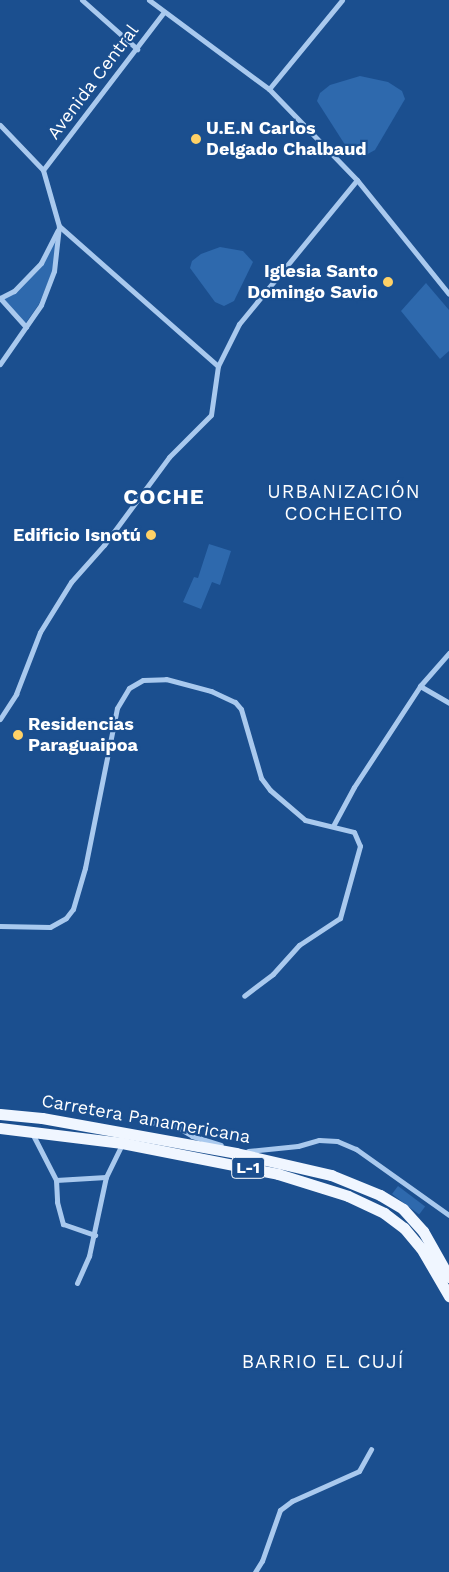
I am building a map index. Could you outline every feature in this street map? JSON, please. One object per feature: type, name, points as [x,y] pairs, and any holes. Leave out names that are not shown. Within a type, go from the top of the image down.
[{"type":"main road","name":"Carretera Panamericana","points":[[0,1114],[42,1118],[190,1140],[309,1168],[380,1195],[414,1220],[449,1275]]},
{"type":"main road","name":"Carretera Panamericana","points":[[0,1128],[122,1143],[302,1180],[356,1199],[384,1213],[404,1228],[421,1248],[449,1296]]},
{"type":"street","points":[[82,0],[137,48]]},
{"type":"street","points":[[149,0],[269,89],[357,180],[449,294]]},
{"type":"street","points":[[269,89],[342,0]]},
{"type":"street","name":"Avenida Central","points":[[43,170],[164,12]]},
{"type":"street","points":[[0,126],[43,170],[59,226],[54,271],[41,305],[0,364]]},
{"type":"street","points":[[0,719],[16,694],[40,632],[71,582],[104,545],[169,457],[211,414],[218,366],[239,324],[357,180]]},
{"type":"street","points":[[26,327],[0,298],[14,290],[41,262],[59,226]]},
{"type":"street","points":[[59,226],[218,366]]},
{"type":"street","points":[[333,826],[354,787],[420,686],[449,653]]},
{"type":"street","points":[[0,926],[50,927],[66,918],[73,909],[83,878],[117,708],[129,688],[144,680],[166,679],[235,702],[241,709],[260,778],[270,790],[305,820],[354,832],[360,846],[344,910],[334,924],[300,945],[273,974],[244,996]]},
{"type":"street","points":[[420,686],[449,703]]},
{"type":"street","points":[[149,1123],[169,1122],[190,1140],[249,1151],[298,1146],[319,1140],[337,1141],[356,1149],[449,1215]]},
{"type":"street","points":[[31,1131],[56,1180],[57,1202],[63,1224],[95,1235]]},
{"type":"street","points":[[77,1283],[95,1235],[106,1177],[122,1143]]},
{"type":"street","points":[[56,1180],[106,1177]]},
{"type":"street","points":[[255,1572],[262,1561],[280,1510],[292,1501],[359,1471],[371,1450]]},
{"type":"shaded area","points":[[360,76],[388,82],[402,91],[405,99],[375,150],[362,157],[349,151],[317,101],[320,93],[330,85]]},
{"type":"shaded area","points":[[57,231],[53,270],[39,304],[25,324],[3,299],[43,264]]},
{"type":"shaded area","points":[[220,247],[243,251],[253,262],[234,301],[224,306],[215,302],[190,268],[192,261],[201,254]]},
{"type":"shaded area","points":[[426,283],[449,310],[449,351],[440,359],[401,311]]},
{"type":"shaded area","points":[[209,544],[231,551],[220,585],[212,582],[201,609],[183,602],[194,577],[198,578]]},
{"type":"shaded area","points":[[398,1186],[425,1206],[419,1214],[392,1194]]},
{"type":"place","name":"U.E.N Carlos Delgado Chalbaud","points":[[196,139]]},
{"type":"place","name":"Iglesia Santo Domingo Savio","points":[[388,282]]},
{"type":"place","name":"Edificio Isnotú","points":[[151,535]]},
{"type":"place","name":"Residencias Paraguaipoa","points":[[18,735]]},
{"type":"district","name":"COCHE","points":[[164,497]]},
{"type":"district","name":"URBANIZACIÓN COCHECITO","points":[[344,503]]},
{"type":"district","name":"BARRIO EL CUJÍ","points":[[323,1362]]}]
